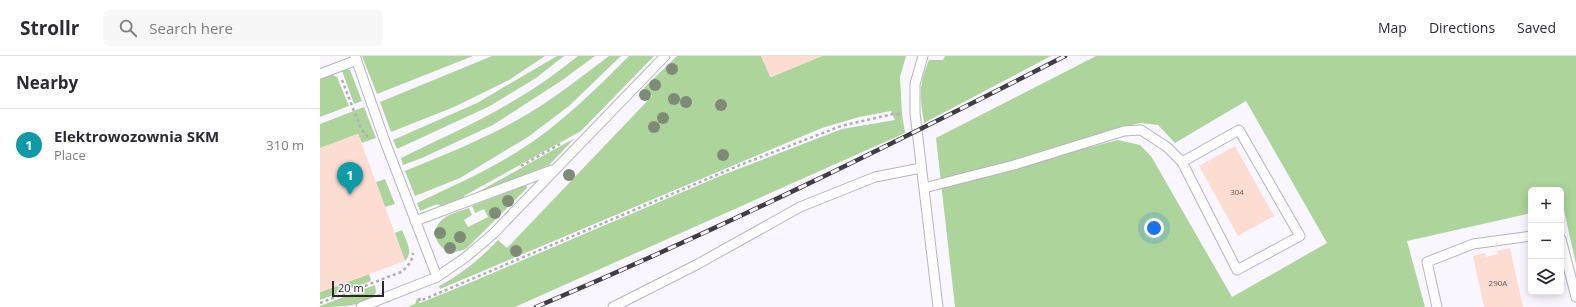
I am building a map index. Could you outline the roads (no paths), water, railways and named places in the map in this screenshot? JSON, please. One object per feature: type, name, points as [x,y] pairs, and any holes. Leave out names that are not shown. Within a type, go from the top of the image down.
[{"type":"lane","points":[[361,307],[437,277],[466,257],[494,234],[665,56]]},
{"type":"lane","points":[[923,56],[915,84],[915,113],[938,307]]},
{"type":"lane","points":[[320,74],[337,68],[356,58],[384,139],[437,277]]},
{"type":"lane","points":[[924,188],[1014,166],[1124,131],[1141,130],[1167,147],[1182,162],[1237,270],[1300,236],[1239,130],[1182,162]]},
{"type":"lane","points":[[613,307],[698,264],[800,207],[875,177],[921,168]]},
{"type":"lane","points":[[415,221],[555,169]]},
{"type":"lane","points":[[1437,307],[1427,262],[1473,244],[1528,236]]},
{"type":"lane","points":[[1564,251],[1576,297]]},
{"type":"railway","points":[[536,307],[737,218],[1065,56]]},
{"type":"place","name":"Elektrowozownia SKM","points":[[350,195]]}]
